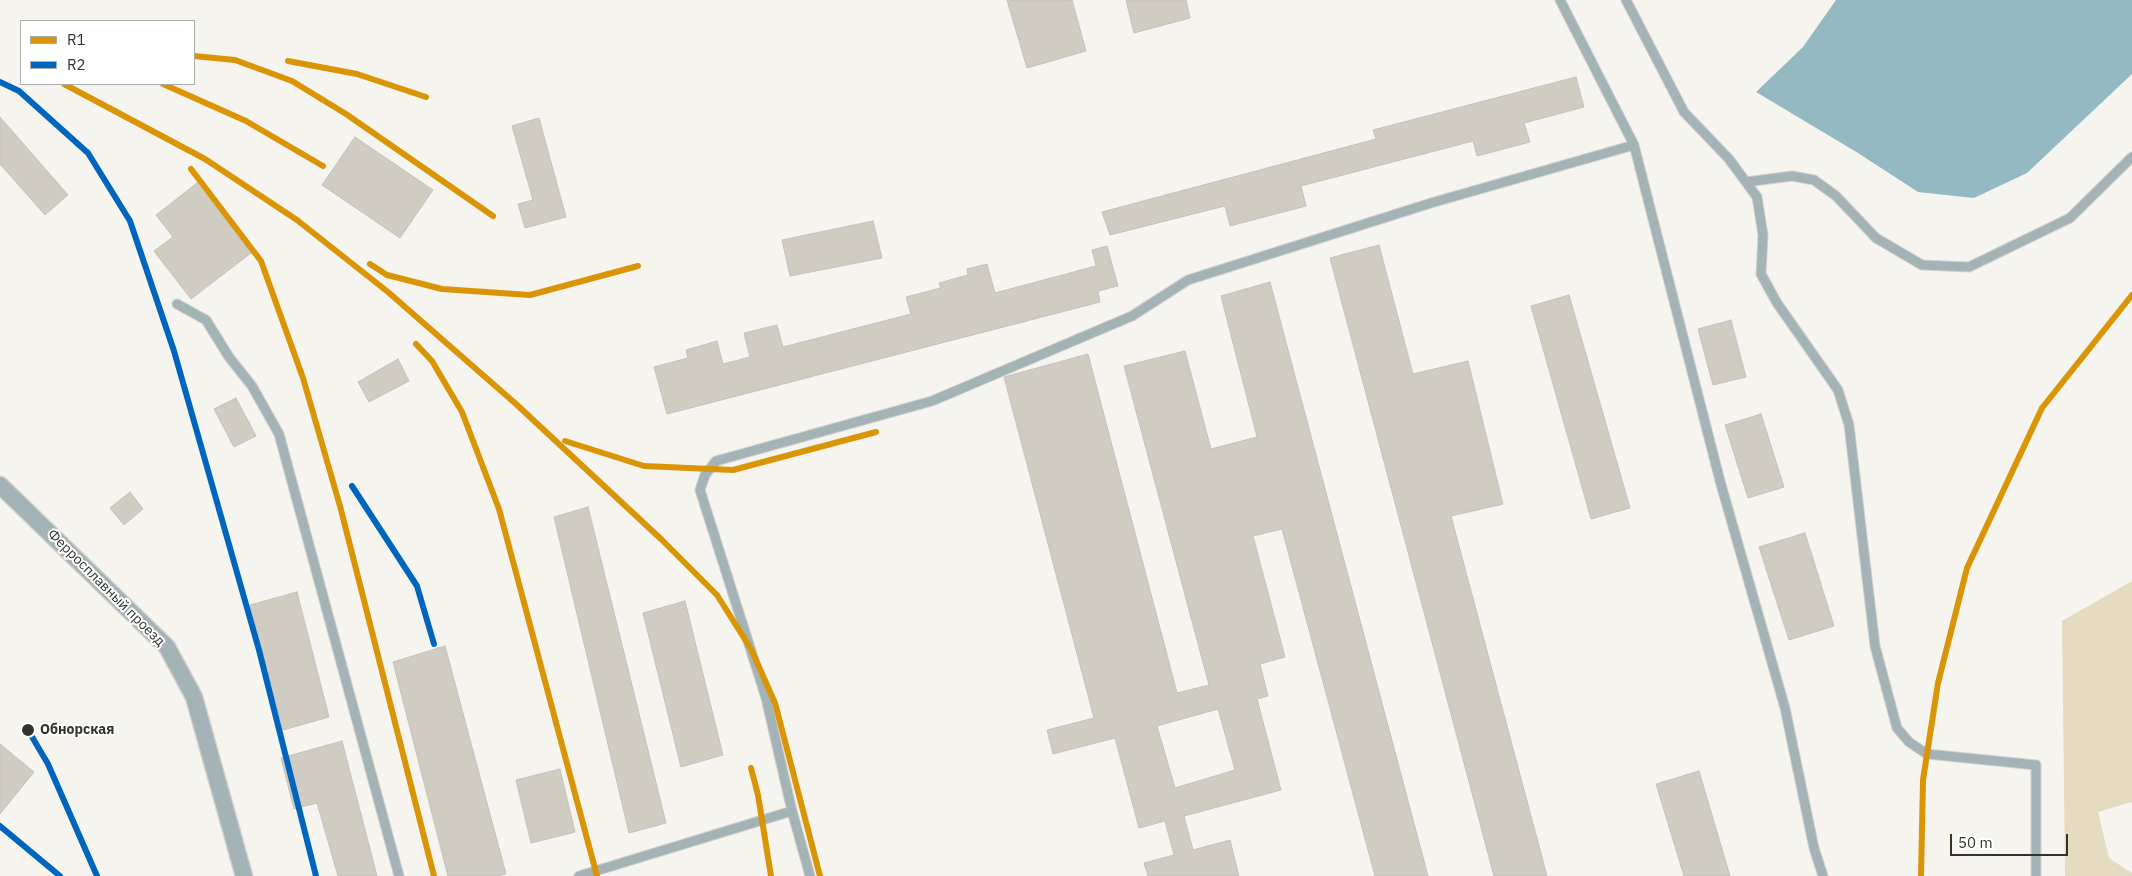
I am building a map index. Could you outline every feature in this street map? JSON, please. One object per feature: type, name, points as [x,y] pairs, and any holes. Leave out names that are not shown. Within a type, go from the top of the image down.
[{"type":"street","name":"Ферросплавный проезд","points":[[0,485],[167,648],[194,697],[244,876]]},
{"type":"lane","points":[[1560,0],[1634,145],[1720,481],[1785,708],[1814,848],[1823,876]]},
{"type":"lane","points":[[1626,0],[1684,112],[1729,159],[1757,197],[1763,235],[1761,274],[1777,303],[1838,390],[1849,424],[1875,646],[1897,728],[1909,742],[1927,754],[2036,765],[2036,876]]},
{"type":"lane","points":[[810,876],[792,811],[766,698],[700,490],[704,474],[716,461],[932,401],[1132,316],[1188,280],[1431,203],[1634,145]]},
{"type":"lane","points":[[1746,182],[1792,176],[1814,180],[1836,196],[1876,238],[1922,266],[1969,267],[2070,218],[2132,157]]},
{"type":"lane","points":[[177,304],[206,320],[229,357],[252,386],[279,434],[399,876]]},
{"type":"lane","points":[[579,876],[792,811]]},
{"type":"shaded area","points":[[2132,581],[2132,802],[2098,812],[2109,858],[2132,873],[2132,876],[2065,876],[2062,621]]},
{"type":"water","points":[[1836,0],[2132,0],[2132,74],[2027,173],[1974,198],[1918,192],[1858,153],[1756,92],[1803,47]]},
{"type":"building","points":[[1007,0],[1072,0],[1086,51],[1027,68]]},
{"type":"building","points":[[1126,0],[1186,0],[1190,18],[1134,33]]},
{"type":"building","points":[[1576,77],[1584,107],[1524,123],[1530,142],[1477,156],[1473,141],[1301,186],[1306,206],[1230,226],[1225,206],[1110,235],[1102,212],[1376,139],[1373,130]]},
{"type":"building","points":[[0,117],[68,195],[45,215],[0,164]]},
{"type":"building","points":[[539,118],[566,217],[525,228],[518,204],[533,200],[512,126]]},
{"type":"building","points":[[355,137],[433,190],[400,238],[322,185]]},
{"type":"building","points":[[197,183],[251,253],[191,299],[154,251],[173,237],[156,215]]},
{"type":"building","points":[[873,221],[882,258],[790,276],[782,240]]},
{"type":"building","points":[[1379,245],[1413,374],[1468,361],[1503,504],[1451,516],[1547,876],[1494,876],[1330,258]]},
{"type":"building","points":[[1107,246],[1118,286],[1098,291],[1100,302],[667,414],[654,367],[688,358],[686,350],[717,341],[723,364],[750,357],[744,333],[777,325],[783,347],[911,314],[906,297],[941,288],[939,283],[968,275],[967,269],[987,264],[995,293],[1096,266],[1092,250]]},
{"type":"building","points":[[1270,282],[1428,876],[1375,876],[1282,529],[1253,536],[1285,657],[1260,664],[1268,696],[1257,699],[1281,790],[1184,816],[1193,850],[1230,840],[1239,876],[1148,876],[1144,863],[1174,855],[1165,821],[1139,828],[1115,738],[1053,754],[1047,730],[1094,718],[1004,377],[1088,354],[1177,693],[1209,685],[1124,366],[1185,351],[1211,449],[1257,437],[1221,296]],"holes":[[[1218,709],[1235,770],[1175,788],[1157,726]]]},
{"type":"building","points":[[1569,295],[1630,508],[1591,519],[1531,306]]},
{"type":"building","points":[[1731,320],[1746,377],[1713,385],[1698,329]]},
{"type":"building","points":[[398,359],[409,381],[369,402],[358,382]]},
{"type":"building","points":[[236,398],[256,436],[234,447],[214,409]]},
{"type":"building","points":[[1761,414],[1784,487],[1748,498],[1725,425]]},
{"type":"building","points":[[130,492],[143,509],[124,525],[110,508]]},
{"type":"building","points":[[588,507],[666,823],[629,833],[554,517]]},
{"type":"building","points":[[1805,533],[1834,626],[1789,640],[1759,547]]},
{"type":"building","points":[[297,592],[329,717],[283,730],[250,605]]},
{"type":"building","points":[[685,601],[723,755],[681,767],[643,613]]},
{"type":"building","points":[[445,646],[506,874],[497,876],[448,876],[393,662]]},
{"type":"building","points":[[342,741],[377,876],[338,876],[317,803],[294,809],[281,758]]},
{"type":"building","points":[[0,744],[34,772],[0,814]]},
{"type":"building","points":[[560,769],[575,832],[531,843],[516,780]]},
{"type":"building","points":[[1699,771],[1730,876],[1684,876],[1656,784]]},
{"type":"transit line","name":"R1","points":[[195,56],[235,60],[292,81],[346,114],[493,216]]},
{"type":"transit line","name":"R1","points":[[288,61],[357,74],[426,97]]},
{"type":"transit line","name":"R2","points":[[0,82],[19,91],[88,153],[130,221],[174,351],[259,650],[316,876]]},
{"type":"transit line","name":"R1","points":[[66,85],[205,159],[297,220],[388,292],[516,404],[662,540],[717,595],[751,649],[775,703],[820,876]]},
{"type":"transit line","name":"R1","points":[[165,85],[246,121],[323,166]]},
{"type":"transit line","name":"R1","points":[[191,169],[261,261],[303,378],[340,506],[434,876]]},
{"type":"transit line","name":"R1","points":[[370,264],[387,275],[442,289],[530,295],[638,266]]},
{"type":"transit line","name":"R1","points":[[1921,876],[1923,780],[1938,683],[1967,568],[2042,408],[2132,295]]},
{"type":"transit line","name":"R1","points":[[416,344],[432,361],[462,412],[499,509],[597,876]]},
{"type":"transit line","name":"R1","points":[[565,441],[644,466],[733,470],[876,432]]},
{"type":"transit line","name":"R2","points":[[352,486],[417,586],[434,644]]},
{"type":"transit line","name":"R2","points":[[28,730],[48,764],[97,876]]},
{"type":"transit line","name":"R1","points":[[751,768],[758,795],[771,876]]},
{"type":"transit line","name":"R2","points":[[0,826],[60,876]]},
{"type":"place","name":"Обнорская","points":[[28,730]]}]
